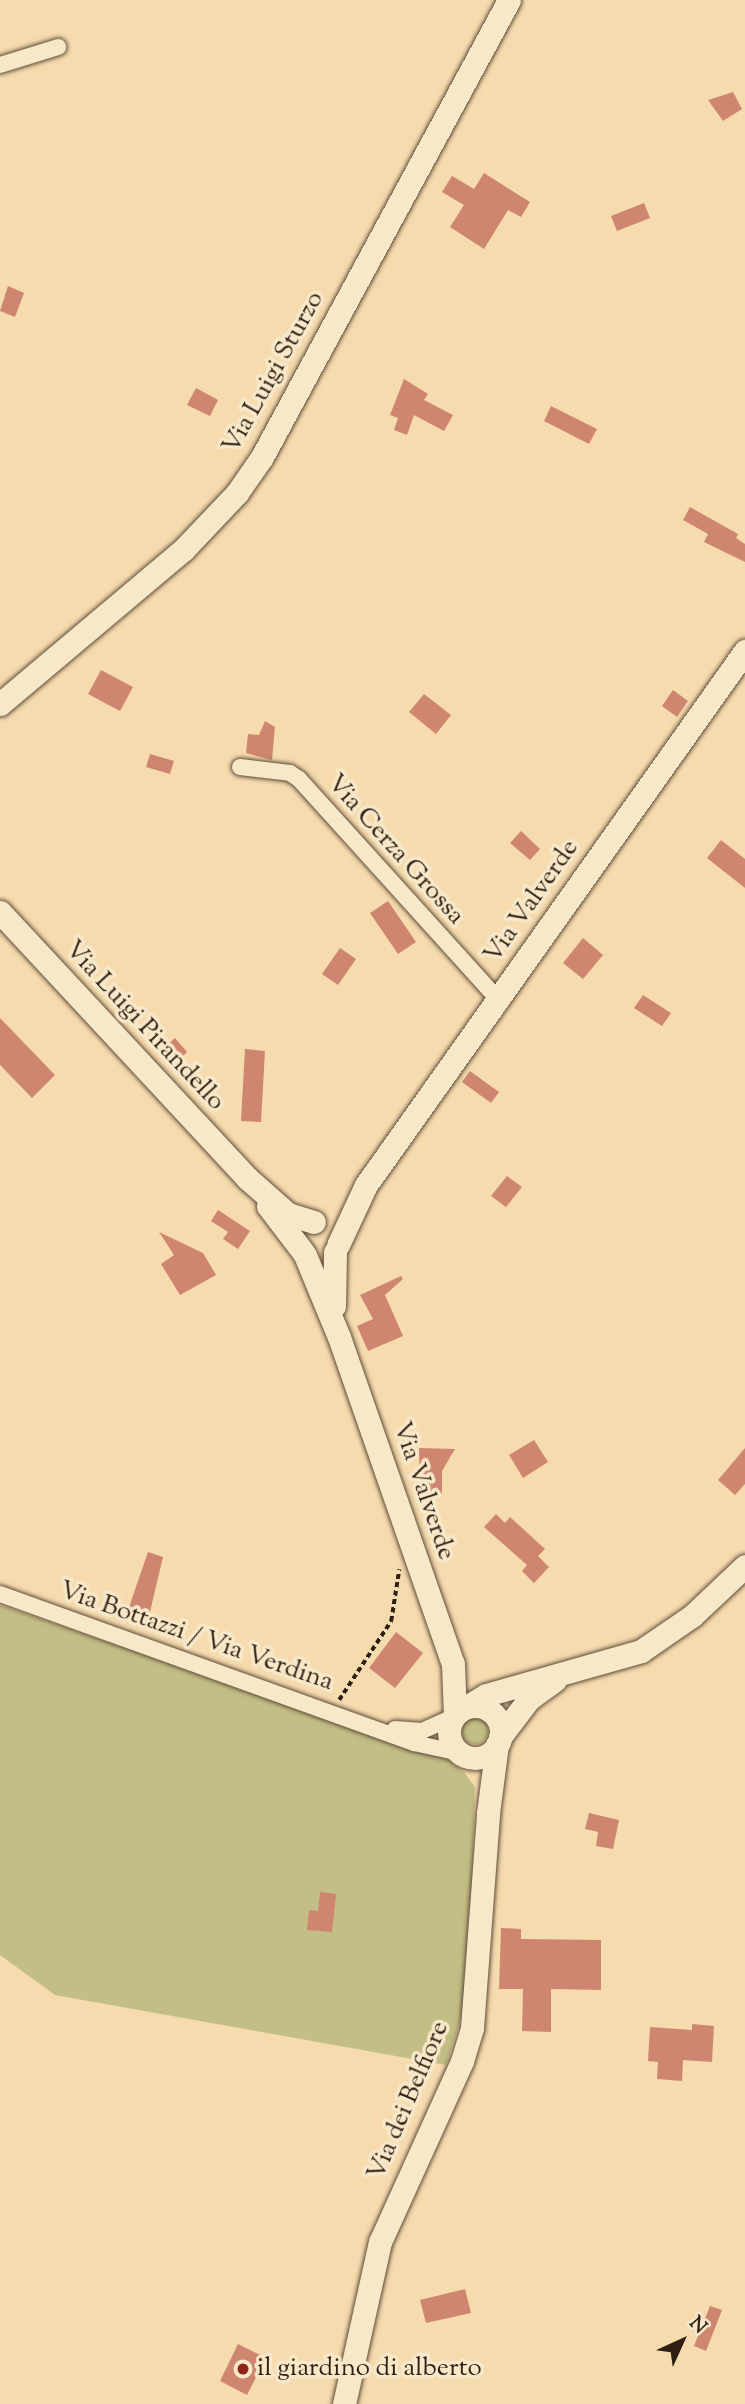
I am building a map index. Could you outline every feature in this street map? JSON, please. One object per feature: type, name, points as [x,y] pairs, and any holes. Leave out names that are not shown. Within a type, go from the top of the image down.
[{"type":"street","name":"Via Luigi Sturzo","points":[[0,704],[183,550],[236,493],[268,446],[509,0]]},
{"type":"street","points":[[0,65],[58,47]]},
{"type":"street","name":"Via Valverde","points":[[366,1185],[745,651]]},
{"type":"street","name":"Via Cerza Grossa","points":[[240,767],[290,773],[299,779],[498,999]]},
{"type":"street","name":"Via Luigi Pirandello","points":[[0,912],[247,1178]]},
{"type":"street","points":[[247,1178],[288,1214],[335,1230],[336,1248],[331,1280],[339,1337]]},
{"type":"street","points":[[247,1178],[304,1253],[339,1337]]},
{"type":"street","points":[[304,1253],[302,1230],[318,1222],[366,1185]]},
{"type":"street","points":[[304,1253],[324,1260],[336,1248],[366,1185]]},
{"type":"street","name":"Via Valverde","points":[[339,1337],[469,1711]]},
{"type":"street","points":[[375,1727],[422,1731],[566,1672],[641,1651],[692,1616],[745,1566]]},
{"type":"street","name":"Via Bottazzi / Via Verdina","points":[[0,1594],[375,1727]]},
{"type":"street","points":[[375,1727],[414,1743],[482,1756],[499,1741],[529,1699],[566,1672]]},
{"type":"street","points":[[469,1711],[499,1741]]},
{"type":"street","points":[[469,1711],[450,1740],[482,1786],[488,1813]]},
{"type":"street","name":"Via dei Belfiore","points":[[344,2404],[380,2242],[462,2061],[472,2028],[488,1813],[499,1741]]},
{"type":"path","points":[[336,1705],[391,1621],[400,1562]]},
{"type":"shaded area","points":[[0,1605],[447,1759],[464,1772],[475,1787],[470,1955],[465,2006],[446,2065],[55,1995],[0,1955]]},
{"type":"shaded area","points":[[475,1718],[484,1722],[488,1731],[484,1740],[475,1744],[466,1740],[462,1731],[466,1722]]},
{"type":"building","points":[[733,92],[742,109],[723,121],[708,100]]},
{"type":"building","points":[[484,173],[530,202],[521,217],[508,210],[484,249],[450,227],[464,205],[442,192],[452,176],[474,189]]},
{"type":"building","points":[[644,203],[650,218],[617,231],[611,216]]},
{"type":"building","points":[[8,286],[24,293],[15,317],[0,311]]},
{"type":"building","points":[[404,379],[428,394],[424,400],[453,415],[444,431],[414,415],[407,435],[394,430],[398,418],[390,415]]},
{"type":"building","points":[[196,388],[218,400],[210,416],[187,405]]},
{"type":"building","points":[[551,406],[597,429],[589,444],[544,421]]},
{"type":"building","points":[[690,507],[738,534],[736,538],[745,544],[745,562],[704,542],[708,534],[683,520]]},
{"type":"building","points":[[101,670],[133,687],[120,711],[88,694]]},
{"type":"building","points":[[673,690],[688,701],[677,717],[662,706]]},
{"type":"building","points":[[424,694],[451,715],[436,734],[409,712]]},
{"type":"building","points":[[265,721],[275,727],[272,760],[246,753],[248,734],[259,735]]},
{"type":"building","points":[[150,754],[174,761],[170,774],[146,767]]},
{"type":"building","points":[[521,831],[540,849],[530,860],[510,843]]},
{"type":"building","points":[[721,840],[745,859],[745,888],[707,858]]},
{"type":"building","points":[[388,901],[416,942],[398,954],[370,913]]},
{"type":"building","points":[[583,938],[603,955],[583,979],[563,963]]},
{"type":"building","points":[[340,948],[356,959],[338,985],[322,974]]},
{"type":"building","points":[[643,995],[671,1013],[662,1026],[634,1008]]},
{"type":"building","points":[[0,1018],[55,1075],[32,1098],[0,1065]]},
{"type":"building","points":[[175,1038],[187,1052],[177,1062],[164,1048]]},
{"type":"building","points":[[245,1049],[265,1051],[261,1122],[241,1121]]},
{"type":"building","points":[[470,1071],[499,1092],[491,1103],[462,1082]]},
{"type":"building","points":[[507,1176],[522,1187],[506,1207],[491,1196]]},
{"type":"building","points":[[218,1210],[250,1231],[238,1249],[223,1239],[228,1232],[211,1221]]},
{"type":"building","points":[[159,1232],[203,1253],[216,1275],[180,1295],[161,1264],[174,1255]]},
{"type":"building","points":[[401,1276],[403,1279],[385,1295],[403,1336],[368,1351],[357,1326],[373,1319],[360,1295]]},
{"type":"building","points":[[534,1440],[548,1462],[523,1478],[509,1455]]},
{"type":"building","points":[[419,1448],[455,1449],[442,1471],[442,1494],[420,1494]]},
{"type":"building","points":[[745,1448],[745,1484],[735,1495],[718,1480]]},
{"type":"building","points":[[496,1514],[505,1523],[510,1517],[545,1549],[538,1556],[549,1567],[534,1583],[522,1571],[527,1565],[484,1527]]},
{"type":"building","points":[[148,1552],[163,1557],[149,1616],[128,1610]]},
{"type":"building","points":[[396,1632],[423,1653],[395,1688],[369,1668]]},
{"type":"building","points":[[589,1813],[619,1820],[613,1849],[596,1846],[598,1832],[585,1829]]},
{"type":"building","points":[[320,1892],[336,1894],[332,1932],[307,1930],[309,1910],[318,1911]]},
{"type":"building","points":[[501,1928],[521,1929],[521,1939],[601,1940],[601,1990],[551,1989],[551,2032],[522,2031],[523,1989],[499,1989]]},
{"type":"building","points":[[692,2024],[714,2026],[712,2062],[683,2060],[682,2081],[657,2079],[658,2062],[648,2061],[650,2027],[692,2030]]},
{"type":"building","points":[[465,2289],[471,2313],[426,2323],[420,2300]]},
{"type":"building","points":[[710,2306],[722,2310],[706,2351],[694,2346]]},
{"type":"building","name":"il giardino di alberto","points":[[238,2344],[266,2358],[247,2395],[220,2381]]},
{"type":"place","name":"il giardino di alberto","points":[[243,2369]]}]
